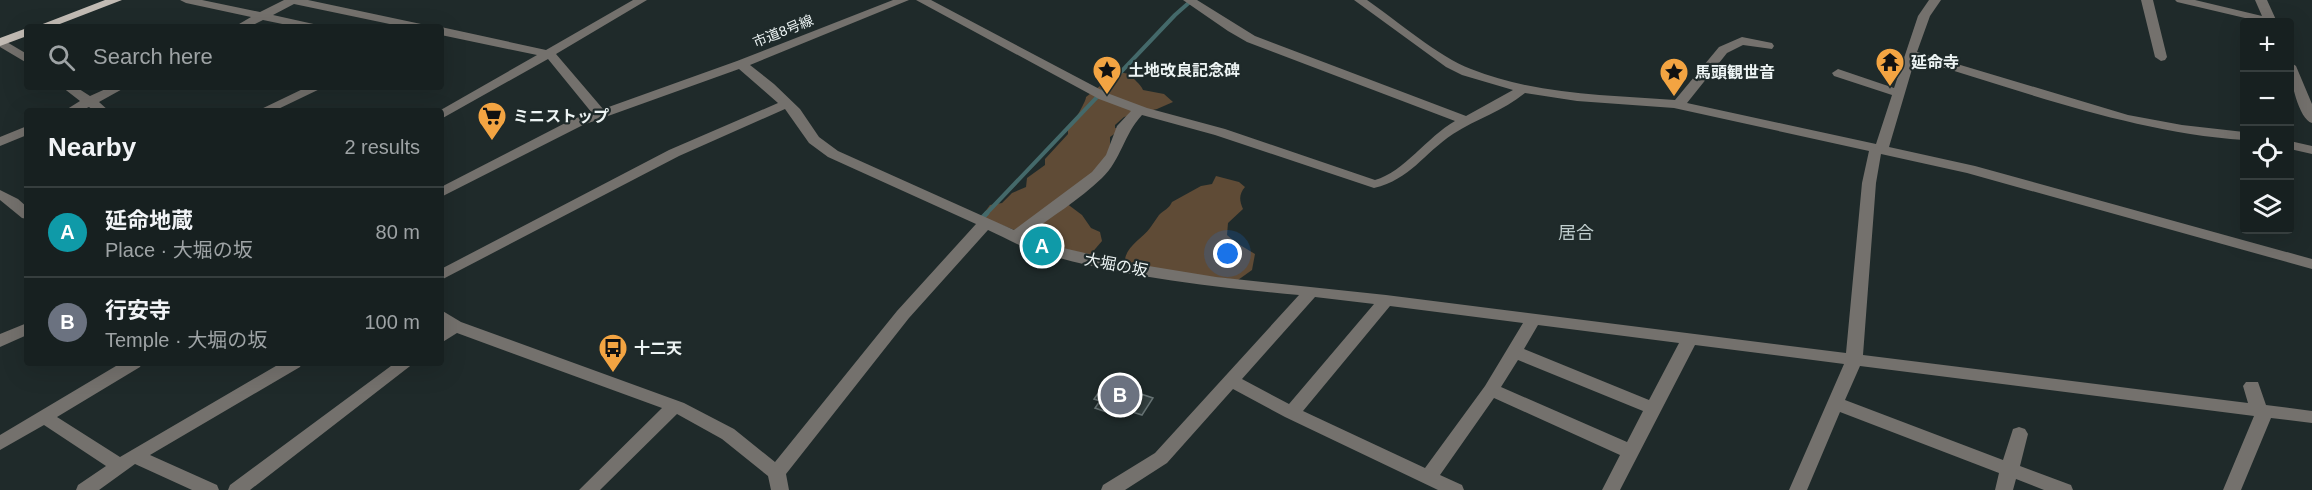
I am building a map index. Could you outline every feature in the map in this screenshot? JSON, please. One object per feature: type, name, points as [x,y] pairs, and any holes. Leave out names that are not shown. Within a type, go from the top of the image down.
[{"type":"main road","points":[[49,24],[116,0]]},
{"type":"main road","points":[[0,42],[24,33]]},
{"type":"street","points":[[186,0],[300,24]]},
{"type":"street","points":[[246,24],[293,0],[407,24]]},
{"type":"street","points":[[444,113],[641,0]]},
{"type":"street","name":"市道8号線","points":[[444,191],[578,122],[741,64],[903,0]]},
{"type":"street","points":[[922,0],[1100,95],[1139,110],[1220,132],[1374,184],[1390,181],[1442,135],[1466,121],[1493,110],[1522,89]]},
{"type":"street","points":[[1360,0],[1407,35],[1458,68],[1522,89],[1577,97],[1678,105],[2006,177],[2312,264]]},
{"type":"street","points":[[1798,490],[1854,359],[1869,183],[1875,152],[1884,145],[1910,54],[1924,16],[1935,0]]},
{"type":"street","points":[[2147,0],[2161,57]]},
{"type":"street","points":[[2181,0],[2255,18]]},
{"type":"street","points":[[2261,0],[2269,18]]},
{"type":"street","points":[[1191,1],[1251,39],[1466,121]]},
{"type":"street","points":[[444,32],[550,54],[600,114]]},
{"type":"street","points":[[1678,105],[1714,59],[1737,42],[1750,41],[1768,46]]},
{"type":"street","points":[[0,42],[24,57]]},
{"type":"street","points":[[1910,54],[2126,118],[2182,129],[2240,136]]},
{"type":"street","name":"大堀の坂","points":[[741,64],[770,87],[806,125],[814,140],[833,153],[985,224],[1068,256],[1216,282],[1386,300],[2312,417]]},
{"type":"street","points":[[2292,72],[2312,119]]},
{"type":"street","points":[[1838,73],[1900,94]]},
{"type":"street","points":[[72,90],[98,108]]},
{"type":"street","points":[[76,108],[114,90]]},
{"type":"street","points":[[270,108],[311,90]]},
{"type":"street","points":[[444,273],[674,153],[786,104]]},
{"type":"street","points":[[1015,237],[1097,175],[1112,156],[1124,126],[1139,110]]},
{"type":"street","points":[[0,142],[24,131]]},
{"type":"street","points":[[2294,146],[2312,150]]},
{"type":"street","points":[[0,194],[20,199]]},
{"type":"street","points":[[444,317],[455,326],[674,406],[728,434],[778,482],[900,316],[940,270],[985,224]]},
{"type":"street","points":[[1110,490],[1161,458],[1311,291]]},
{"type":"street","points":[[1291,413],[1386,300]]},
{"type":"street","points":[[1428,477],[1491,390],[1534,319]]},
{"type":"street","points":[[444,335],[455,326]]},
{"type":"street","points":[[0,341],[24,329]]},
{"type":"street","points":[[1611,490],[1690,338]]},
{"type":"street","points":[[1515,351],[1653,408]]},
{"type":"street","points":[[0,443],[129,366]]},
{"type":"street","points":[[85,490],[127,461],[289,366]]},
{"type":"street","points":[[237,490],[402,366]]},
{"type":"street","points":[[1230,380],[1291,413],[1455,490]]},
{"type":"street","points":[[2232,490],[2262,411],[2252,386]]},
{"type":"street","points":[[1491,390],[1631,452]]},
{"type":"street","points":[[1834,403],[2064,490]]},
{"type":"street","points":[[588,490],[674,406]]},
{"type":"street","points":[[44,417],[127,461],[210,490]]},
{"type":"street","points":[[2004,490],[2019,434]]},
{"type":"shaded area","points":[[1119,72],[1129,74],[1143,90],[1164,94],[1173,102],[1157,109],[1124,117],[1115,125],[1115,128],[1118,128],[1117,132],[1110,137],[1110,154],[1106,161],[1062,200],[1082,215],[1091,228],[1100,232],[1102,241],[1090,255],[1024,239],[1025,234],[1042,243],[1048,239],[1045,232],[1017,231],[981,217],[990,205],[1002,203],[1012,193],[1026,187],[1027,178],[1045,165],[1045,159],[1068,134],[1086,97],[1105,82],[1108,75]]},
{"type":"shaded area","points":[[1216,176],[1239,182],[1245,187],[1240,197],[1243,209],[1228,223],[1227,235],[1255,254],[1252,270],[1238,280],[1126,267],[1126,255],[1129,250],[1159,215],[1172,202],[1201,186],[1212,184]]},
{"type":"building","points":[[1114,378],[1139,386],[1135,392],[1153,398],[1142,415],[1126,410],[1121,417],[1095,408],[1100,401],[1094,399],[1104,385],[1108,386]]},
{"type":"waterway","points":[[985,215],[1175,15],[1192,0]]},
{"type":"waterway","points":[[982,218],[985,215]]},
{"type":"place","name":"延命寺","points":[[1890,88]]},
{"type":"place","name":"土地改良記念碑","points":[[1107,96]]},
{"type":"place","name":"馬頭観世音","points":[[1674,98]]},
{"type":"place","name":"ミニストップ","points":[[492,142]]},
{"type":"place","name":"延命地蔵","points":[[1042,246]]},
{"type":"place","name":"十二天","points":[[613,374]]},
{"type":"place","name":"行安寺","points":[[1120,395]]},
{"type":"district","name":"居合","points":[[1576,233]]}]
